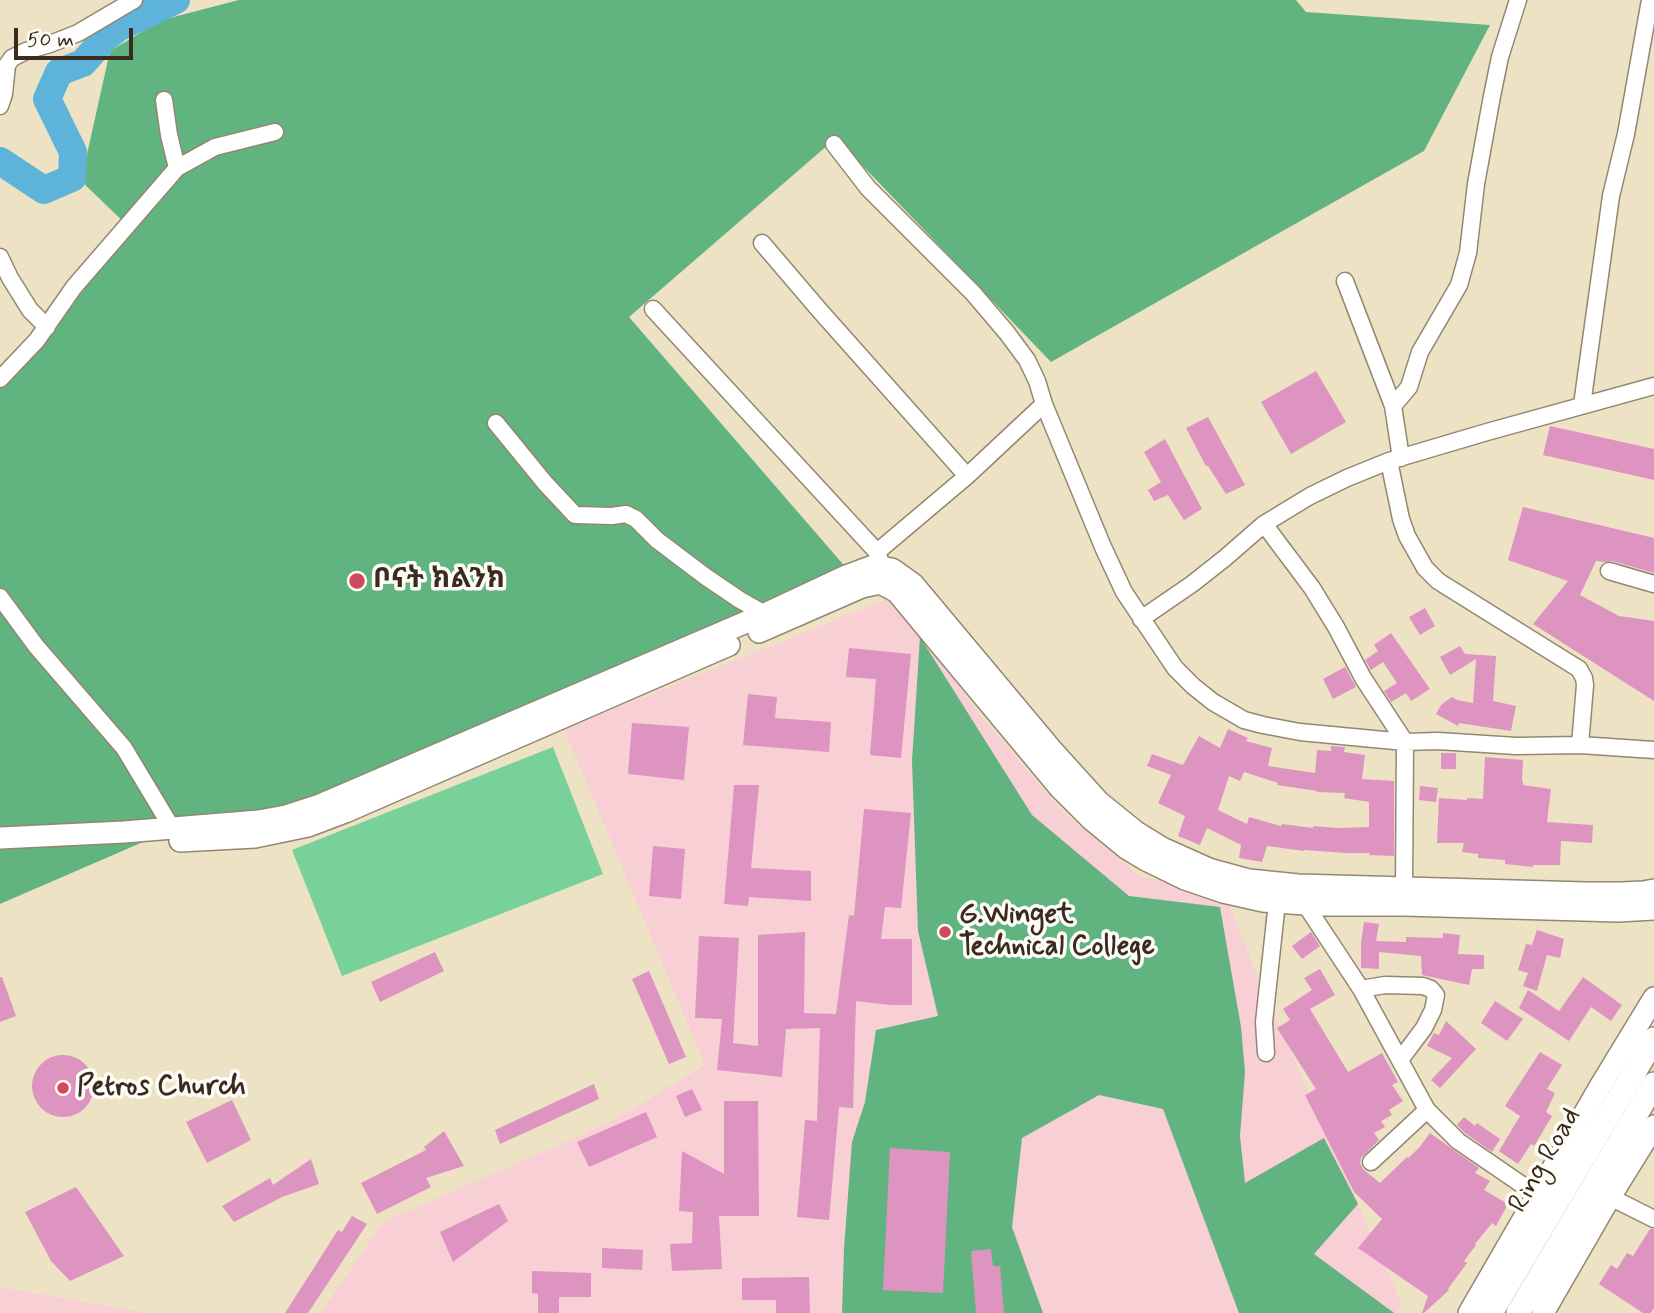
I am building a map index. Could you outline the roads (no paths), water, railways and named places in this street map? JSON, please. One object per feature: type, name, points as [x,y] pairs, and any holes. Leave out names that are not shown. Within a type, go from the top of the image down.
[{"type":"highway","name":"Ring Road","points":[[1491,1313],[1654,1039]]},
{"type":"highway","name":"Ring Road","points":[[1518,1313],[1654,1084]]},
{"type":"main road","points":[[0,852],[124,838],[172,828],[259,821],[320,805],[765,614],[873,566],[880,559],[913,584],[1099,802],[1162,848],[1209,869],[1301,895],[1618,911],[1654,909]]},
{"type":"main road","points":[[0,838],[255,836],[308,825],[388,795],[862,587],[880,583],[897,593],[1060,788],[1126,848],[1185,880],[1223,892],[1277,902],[1301,895],[1404,888],[1622,893],[1654,890]]},
{"type":"main road","points":[[1469,1313],[1654,998]]},
{"type":"main road","points":[[1543,1313],[1610,1197],[1652,1133]]},
{"type":"street","points":[[0,106],[7,65],[12,58],[78,33],[134,0]]},
{"type":"street","points":[[1394,406],[1409,387],[1420,352],[1459,285],[1468,253],[1476,184],[1500,57],[1518,0]]},
{"type":"street","points":[[1582,405],[1611,197],[1626,134],[1650,0]]},
{"type":"street","points":[[164,100],[177,168]]},
{"type":"street","points":[[0,379],[47,327],[74,287],[177,168],[215,147],[275,132]]},
{"type":"street","points":[[834,144],[868,188],[972,293],[1027,360],[1124,592],[1175,668],[1213,702],[1244,720],[1300,732],[1405,742],[1580,745],[1654,750]]},
{"type":"street","points":[[762,243],[967,476]]},
{"type":"street","points":[[0,257],[30,310],[47,327]]},
{"type":"street","points":[[1345,281],[1394,406],[1395,459],[1404,527],[1415,552],[1425,568],[1438,581],[1579,669],[1585,685],[1580,745]]},
{"type":"street","points":[[653,309],[880,559],[1044,404]]},
{"type":"street","points":[[1141,619],[1192,584],[1264,524],[1310,496],[1347,478],[1395,459],[1654,386]]},
{"type":"street","points":[[496,423],[575,515],[626,514],[636,519],[657,540],[740,600],[765,614]]},
{"type":"street","points":[[1264,524],[1312,588],[1363,678],[1405,742],[1404,888]]},
{"type":"street","points":[[1609,571],[1654,584]]},
{"type":"street","points":[[0,597],[36,646],[124,748],[172,828]]},
{"type":"street","points":[[1301,895],[1361,989],[1427,1110],[1458,1141],[1537,1195]]},
{"type":"street","points":[[1266,1053],[1264,1022],[1277,902]]},
{"type":"street","points":[[1361,989],[1385,985],[1423,986],[1436,995],[1433,1010],[1400,1060]]},
{"type":"street","points":[[1371,1162],[1427,1110]]},
{"type":"street","points":[[1610,1197],[1654,1219]]},
{"type":"waterway","points":[[0,161],[44,190],[72,178],[73,152],[47,99],[59,72],[83,63],[105,38],[118,28],[176,0]]},
{"type":"place","name":"ቦናት ክልንክ","points":[[357,581]]},
{"type":"place","name":"G.Winget Technical College","points":[[945,932]]},
{"type":"place","name":"Petros Church","points":[[63,1088]]}]
